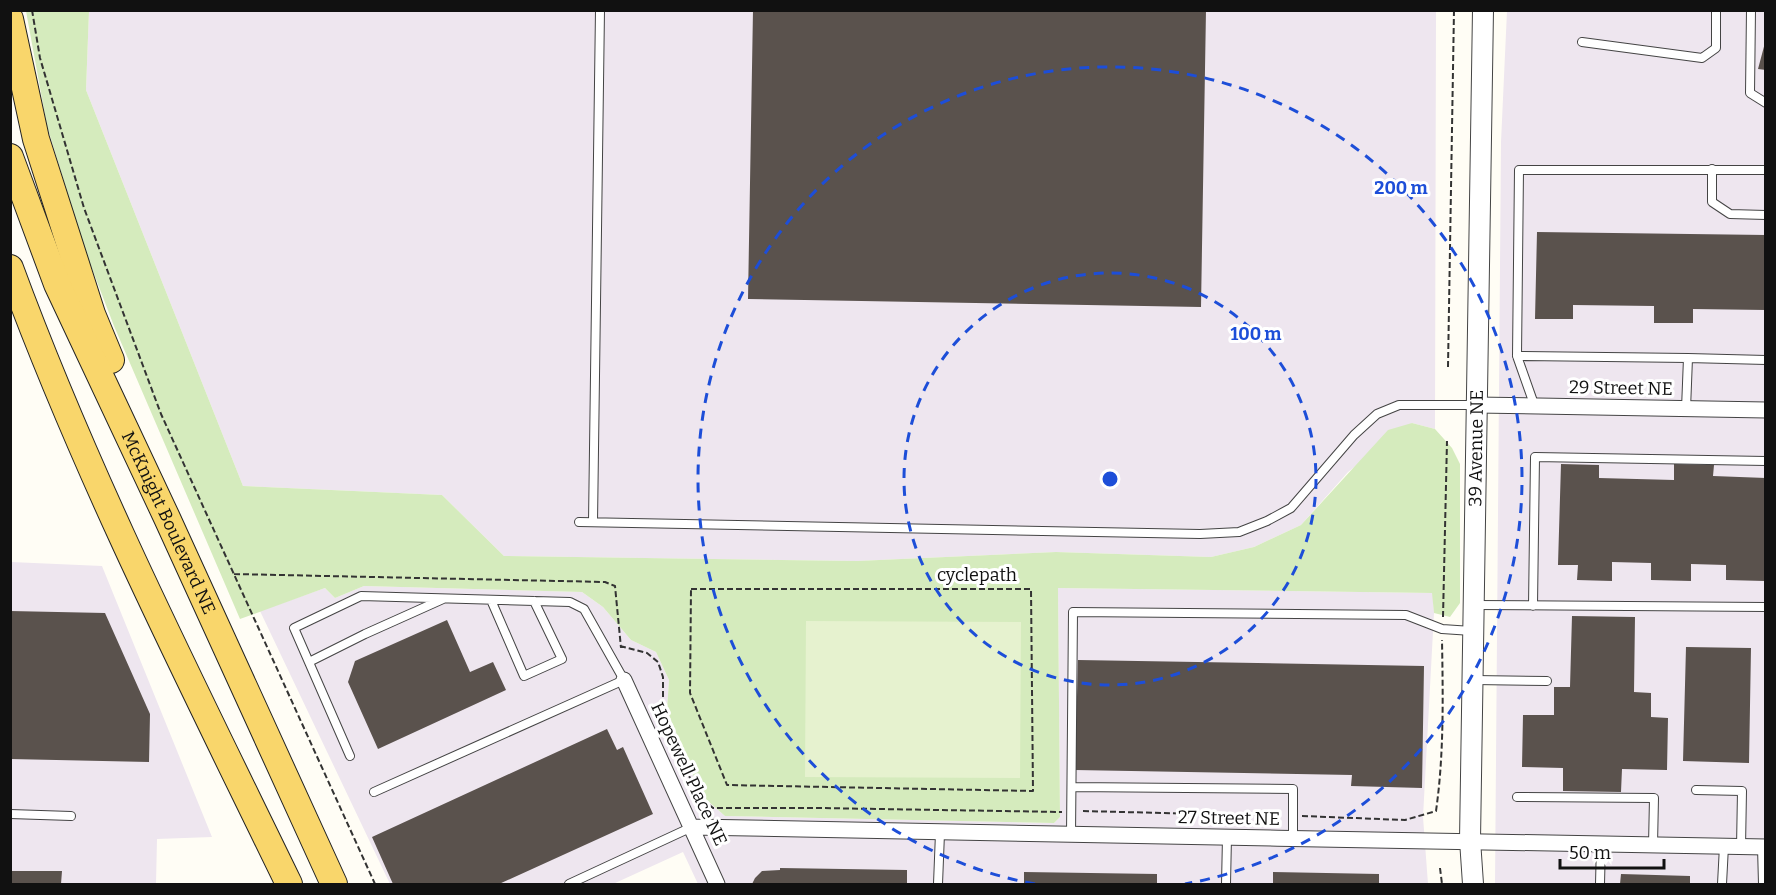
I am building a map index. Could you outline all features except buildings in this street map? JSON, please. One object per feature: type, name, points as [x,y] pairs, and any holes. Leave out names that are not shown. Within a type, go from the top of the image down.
[{"type":"main road","points":[[10,19],[36,139],[92,314],[162,482],[167,518]]},
{"type":"main road","name":"McKnight Boulevard NE","points":[[10,157],[57,284],[167,518],[334,885]]},
{"type":"main road","points":[[10,268],[40,350],[141,577],[289,885]]},
{"type":"main road","points":[[10,315],[40,350]]},
{"type":"street","name":"39 Avenue NE","points":[[1473,885],[1470,840],[1483,10]]},
{"type":"street","name":"29 Street NE","points":[[1476,405],[1766,410]]},
{"type":"street","name":"Hopewell Place NE","points":[[624,680],[717,885]]},
{"type":"street","name":"27 Street NE","points":[[692,826],[1071,836],[1470,840],[1764,847]]},
{"type":"lane","points":[[593,522],[600,10]]},
{"type":"lane","points":[[1582,42],[1702,58],[1716,48],[1716,10]]},
{"type":"lane","points":[[1751,10],[1750,93],[1766,103]]},
{"type":"lane","points":[[1712,169],[1712,202],[1730,214],[1766,215]]},
{"type":"lane","points":[[1535,407],[1517,356],[1520,170],[1766,170]]},
{"type":"lane","points":[[1517,356],[1766,360]]},
{"type":"lane","points":[[1686,409],[1688,358]]},
{"type":"lane","points":[[579,522],[1189,534],[1239,532],[1267,521],[1290,508],[1354,435],[1377,414],[1399,405],[1476,405]]},
{"type":"lane","points":[[1533,606],[1535,457],[1766,461]]},
{"type":"lane","points":[[350,756],[294,628],[361,596],[570,602],[584,609],[624,680],[374,792]]},
{"type":"lane","points":[[309,662],[364,634],[444,599]]},
{"type":"lane","points":[[491,600],[524,676],[562,659],[534,601]]},
{"type":"lane","points":[[1474,605],[1766,607]]},
{"type":"lane","points":[[1071,836],[1073,612],[1406,615],[1442,629],[1474,631]]},
{"type":"lane","points":[[1473,680],[1547,681]]},
{"type":"lane","points":[[1072,787],[1293,789],[1293,838]]},
{"type":"lane","points":[[1696,790],[1742,791],[1741,847]]},
{"type":"lane","points":[[1517,797],[1654,798],[1653,845]]},
{"type":"lane","points":[[10,814],[71,816]]},
{"type":"lane","points":[[569,885],[692,826]]},
{"type":"lane","points":[[938,885],[940,833]]},
{"type":"lane","points":[[1226,885],[1227,837]]},
{"type":"lane","points":[[1600,885],[1601,843]]},
{"type":"lane","points":[[1722,885],[1724,846]]},
{"type":"lane","points":[[1763,885],[1764,847]]},
{"type":"path","points":[[32,10],[40,58],[81,198],[161,414],[375,885]]},
{"type":"path","points":[[1448,367],[1454,10]]},
{"type":"path","name":"cyclepath","points":[[691,589],[1031,589],[1033,791],[727,785],[690,693],[691,589]]},
{"type":"path","points":[[620,646],[647,653],[658,662],[663,677],[663,716],[693,785],[702,799],[713,808],[1072,812],[1405,820],[1436,811]]},
{"type":"path","points":[[1440,868],[1442,885]]},
{"type":"shaded area","points":[[89,11],[1436,11],[1435,429],[1412,423],[1348,472],[1301,525],[1254,547],[1211,557],[1056,552],[857,561],[504,556],[442,495],[243,486],[86,90]]},
{"type":"shaded area","points":[[1507,11],[1765,11],[1765,884],[1495,884],[1501,142]]},
{"type":"shaded area","points":[[11,562],[102,566],[212,837],[157,839],[156,884],[11,884]]},
{"type":"shaded area","points":[[364,586],[582,592],[603,607],[631,640],[656,652],[669,680],[667,710],[701,795],[725,816],[1054,823],[1060,817],[1058,588],[1433,593],[1434,613],[1423,817],[1428,884],[698,884],[683,852],[613,884],[390,884],[260,611],[325,588],[335,598]]},
{"type":"green space","points":[[26,11],[89,11],[86,90],[243,486],[442,495],[504,556],[857,561],[1056,552],[1211,557],[1254,547],[1301,525],[1388,430],[1412,423],[1435,429],[1452,448],[1460,464],[1460,603],[1450,617],[1434,613],[1432,593],[1058,588],[1060,817],[1054,823],[725,816],[701,795],[667,710],[669,680],[656,652],[631,640],[603,607],[582,592],[364,586],[335,598],[325,588],[240,619],[114,326],[86,253],[47,126]]},
{"type":"green space","points":[[806,621],[1021,622],[1020,778],[805,777]]}]
